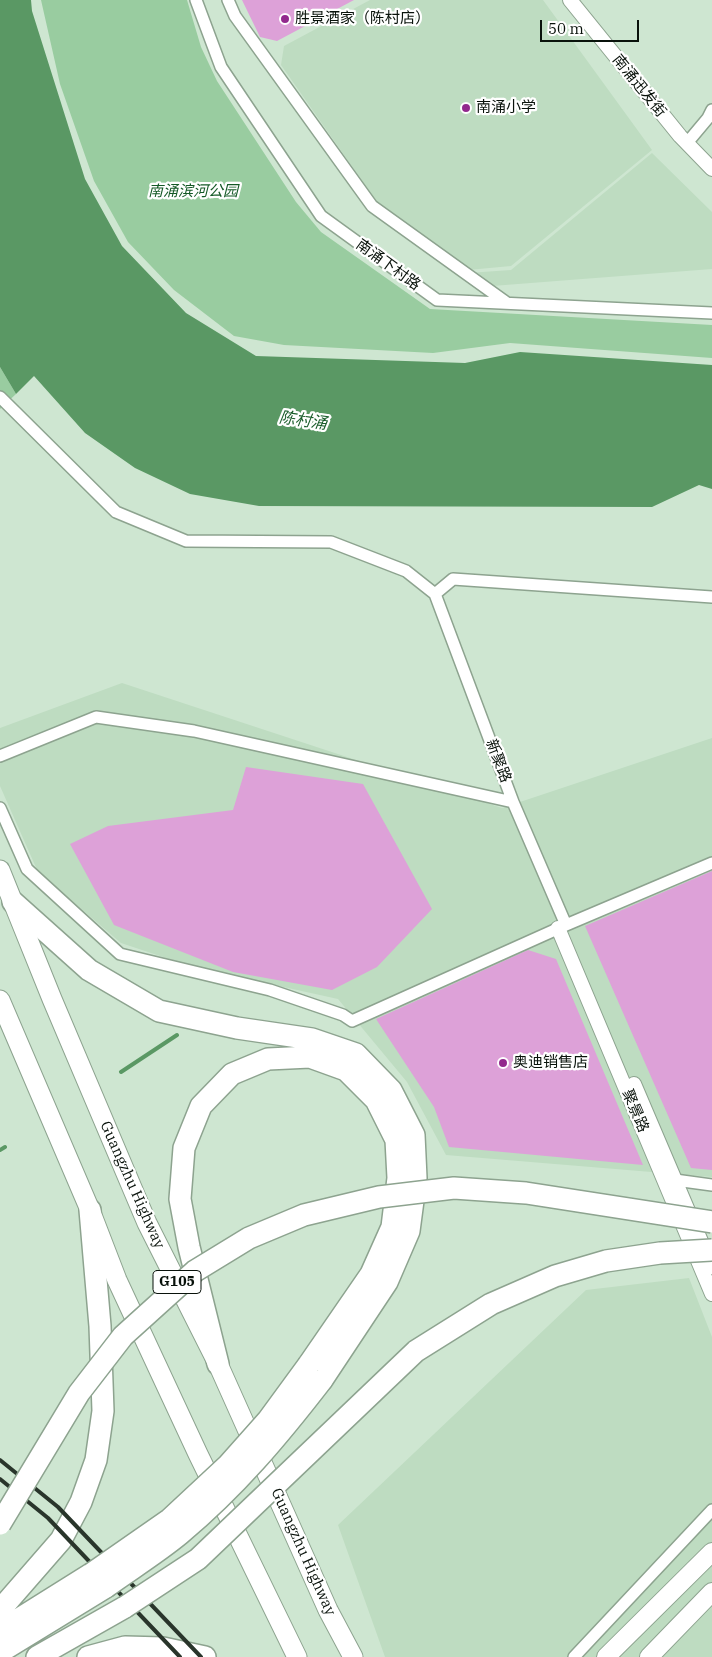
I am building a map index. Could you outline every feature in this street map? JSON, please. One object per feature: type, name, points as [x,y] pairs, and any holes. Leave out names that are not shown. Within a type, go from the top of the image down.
[{"type":"highway","name":"Guangzhu Highway","points":[[0,870],[52,999],[147,1223],[218,1364],[328,1610],[353,1657]]},
{"type":"highway","points":[[0,1652],[99,1580],[170,1519],[228,1465],[268,1420],[316,1372],[387,1282],[409,1231],[416,1178],[414,1135],[391,1090],[356,1054],[312,1039],[237,1028],[158,1012],[89,970],[13,902]]},
{"type":"highway","points":[[1,1006],[90,1210],[117,1280],[198,1454],[297,1657]]},
{"type":"highway","points":[[218,1364],[189,1248],[180,1199],[184,1148],[201,1106],[232,1074],[268,1059],[310,1057],[346,1070],[376,1100],[396,1140],[398,1178],[392,1227],[372,1274],[316,1372]]},
{"type":"highway","points":[[0,1524],[79,1393],[123,1336],[195,1270],[249,1238],[304,1215],[379,1197],[454,1188],[526,1193],[712,1222]]},
{"type":"highway","points":[[0,1610],[61,1540],[81,1502],[96,1460],[103,1411],[100,1326],[90,1210]]},
{"type":"highway","points":[[37,1657],[125,1606],[198,1559],[416,1351],[491,1304],[555,1276],[606,1261],[660,1253],[712,1250]]},
{"type":"highway","points":[[0,1631],[99,1580]]},
{"type":"highway","points":[[88,1657],[125,1647],[163,1648],[205,1657]]},
{"type":"main road","points":[[606,1657],[712,1552]]},
{"type":"main road","points":[[649,1657],[712,1592]]},
{"type":"street","name":"南涌下村路","points":[[196,0],[221,67],[320,216],[436,300],[712,313]]},
{"type":"street","points":[[228,0],[235,16],[372,206],[507,303]]},
{"type":"street","name":"南涌迅发街","points":[[570,0],[687,143],[712,169]]},
{"type":"street","points":[[687,143],[708,118],[712,110]]},
{"type":"street","points":[[0,398],[116,512],[186,541],[331,542],[406,571],[435,594],[453,580],[712,597]]},
{"type":"street","name":"新聚路","points":[[435,594],[562,926]]},
{"type":"street","points":[[0,756],[96,717],[194,731],[513,802]]},
{"type":"street","points":[[0,808],[27,869],[120,954],[270,990],[352,1021],[562,926],[712,863]]},
{"type":"street","name":"聚景路","points":[[562,926],[712,1267]]},
{"type":"street","name":"聚景路","points":[[562,926],[712,1294]]},
{"type":"street","points":[[675,1180],[712,1185]]},
{"type":"street","points":[[574,1657],[712,1510]]},
{"type":"shaded area","name":"南涌小学","points":[[370,0],[543,0],[652,150],[511,266],[468,270],[379,205],[281,65],[284,46]]},
{"type":"shaded area","points":[[652,153],[712,212],[712,269],[492,286],[468,273],[511,270]]},
{"type":"shaded area","points":[[122,683],[502,808],[712,738],[712,1177],[446,1155],[407,1082],[338,999],[193,967],[121,943],[38,872],[0,786],[0,728]]},
{"type":"shaded area","points":[[689,1278],[712,1337],[712,1657],[385,1657],[338,1525],[586,1290]]},
{"type":"green space","name":"南涌滨河公园","points":[[41,0],[187,0],[201,47],[217,81],[296,202],[321,232],[430,309],[712,325],[712,358],[510,343],[433,353],[284,345],[234,336],[174,290],[128,242],[94,181],[60,84]]},
{"type":"green space","points":[[0,367],[16,394],[0,409]]},
{"type":"water","name":"陈村涌","points":[[0,0],[31,0],[32,11],[85,179],[122,246],[186,313],[256,356],[465,363],[520,352],[712,365],[712,489],[699,485],[652,507],[259,506],[190,494],[135,468],[85,433],[34,376],[16,394],[0,367]]},
{"type":"building","name":"胜景酒家（陈村店）","points":[[242,0],[354,0],[277,41],[260,37]]},
{"type":"building","points":[[246,767],[363,784],[432,909],[377,967],[332,990],[233,972],[114,925],[70,844],[108,826],[233,810]]},
{"type":"building","points":[[712,871],[712,1170],[691,1168],[585,926]]},
{"type":"building","name":"奥迪销售店","points":[[528,950],[556,959],[643,1165],[449,1147],[434,1107],[376,1019]]},
{"type":"waterway","points":[[121,1072],[177,1035]]},
{"type":"waterway","points":[[0,1150],[5,1147]]},
{"type":"railway","points":[[0,1460],[58,1507],[201,1657]]},
{"type":"railway","points":[[0,1479],[48,1518],[180,1657]]},
{"type":"place","name":"胜景酒家（陈村店）","points":[[285,19]]},
{"type":"place","name":"南涌小学","points":[[466,108]]},
{"type":"place","name":"奥迪销售店","points":[[503,1063]]}]
